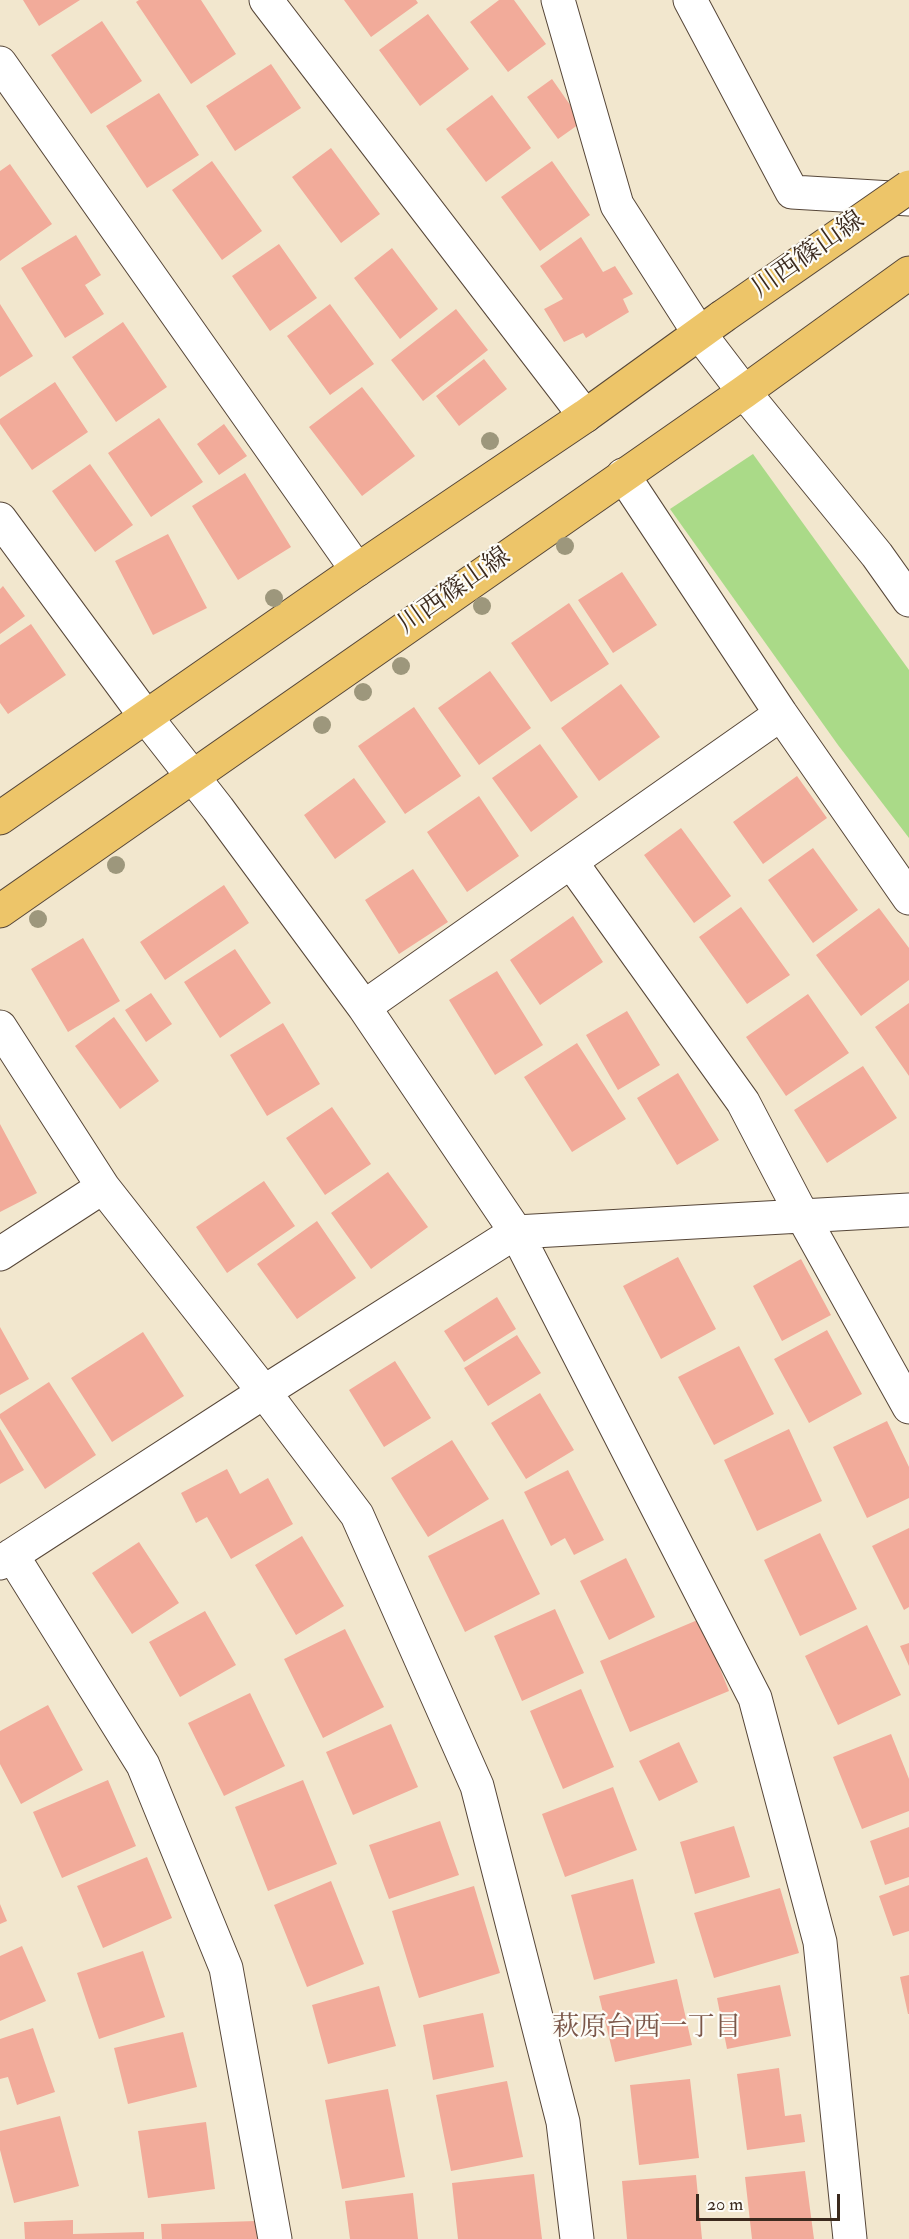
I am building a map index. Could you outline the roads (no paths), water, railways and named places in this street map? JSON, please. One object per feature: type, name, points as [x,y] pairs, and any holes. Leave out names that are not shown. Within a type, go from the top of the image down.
[{"type":"main road","name":"川西篠山線","points":[[0,818],[357,570],[585,416],[909,186]]},
{"type":"main road","name":"川西篠山線","points":[[0,911],[753,385],[909,273]]},
{"type":"street","points":[[266,0],[585,416]]},
{"type":"street","points":[[558,0],[617,205],[711,325],[909,600]]},
{"type":"street","points":[[690,0],[792,192],[909,199]]},
{"type":"street","points":[[0,63],[357,570]]},
{"type":"street","points":[[623,475],[781,714],[909,898]]},
{"type":"street","points":[[0,519],[364,1007],[516,1233],[755,1698],[820,1942],[850,2239]]},
{"type":"street","points":[[364,1007],[781,714]]},
{"type":"street","points":[[571,862],[743,1102],[802,1215],[909,1407]]},
{"type":"street","points":[[0,1027],[103,1186],[357,1515],[477,1786],[563,2122],[577,2239]]},
{"type":"street","points":[[0,1254],[103,1186]]},
{"type":"street","points":[[275,2239],[226,1968],[143,1765],[6,1559],[516,1233],[909,1210]]},
{"type":"district","name":"萩原台西一丁目","points":[[647,2029]]}]
